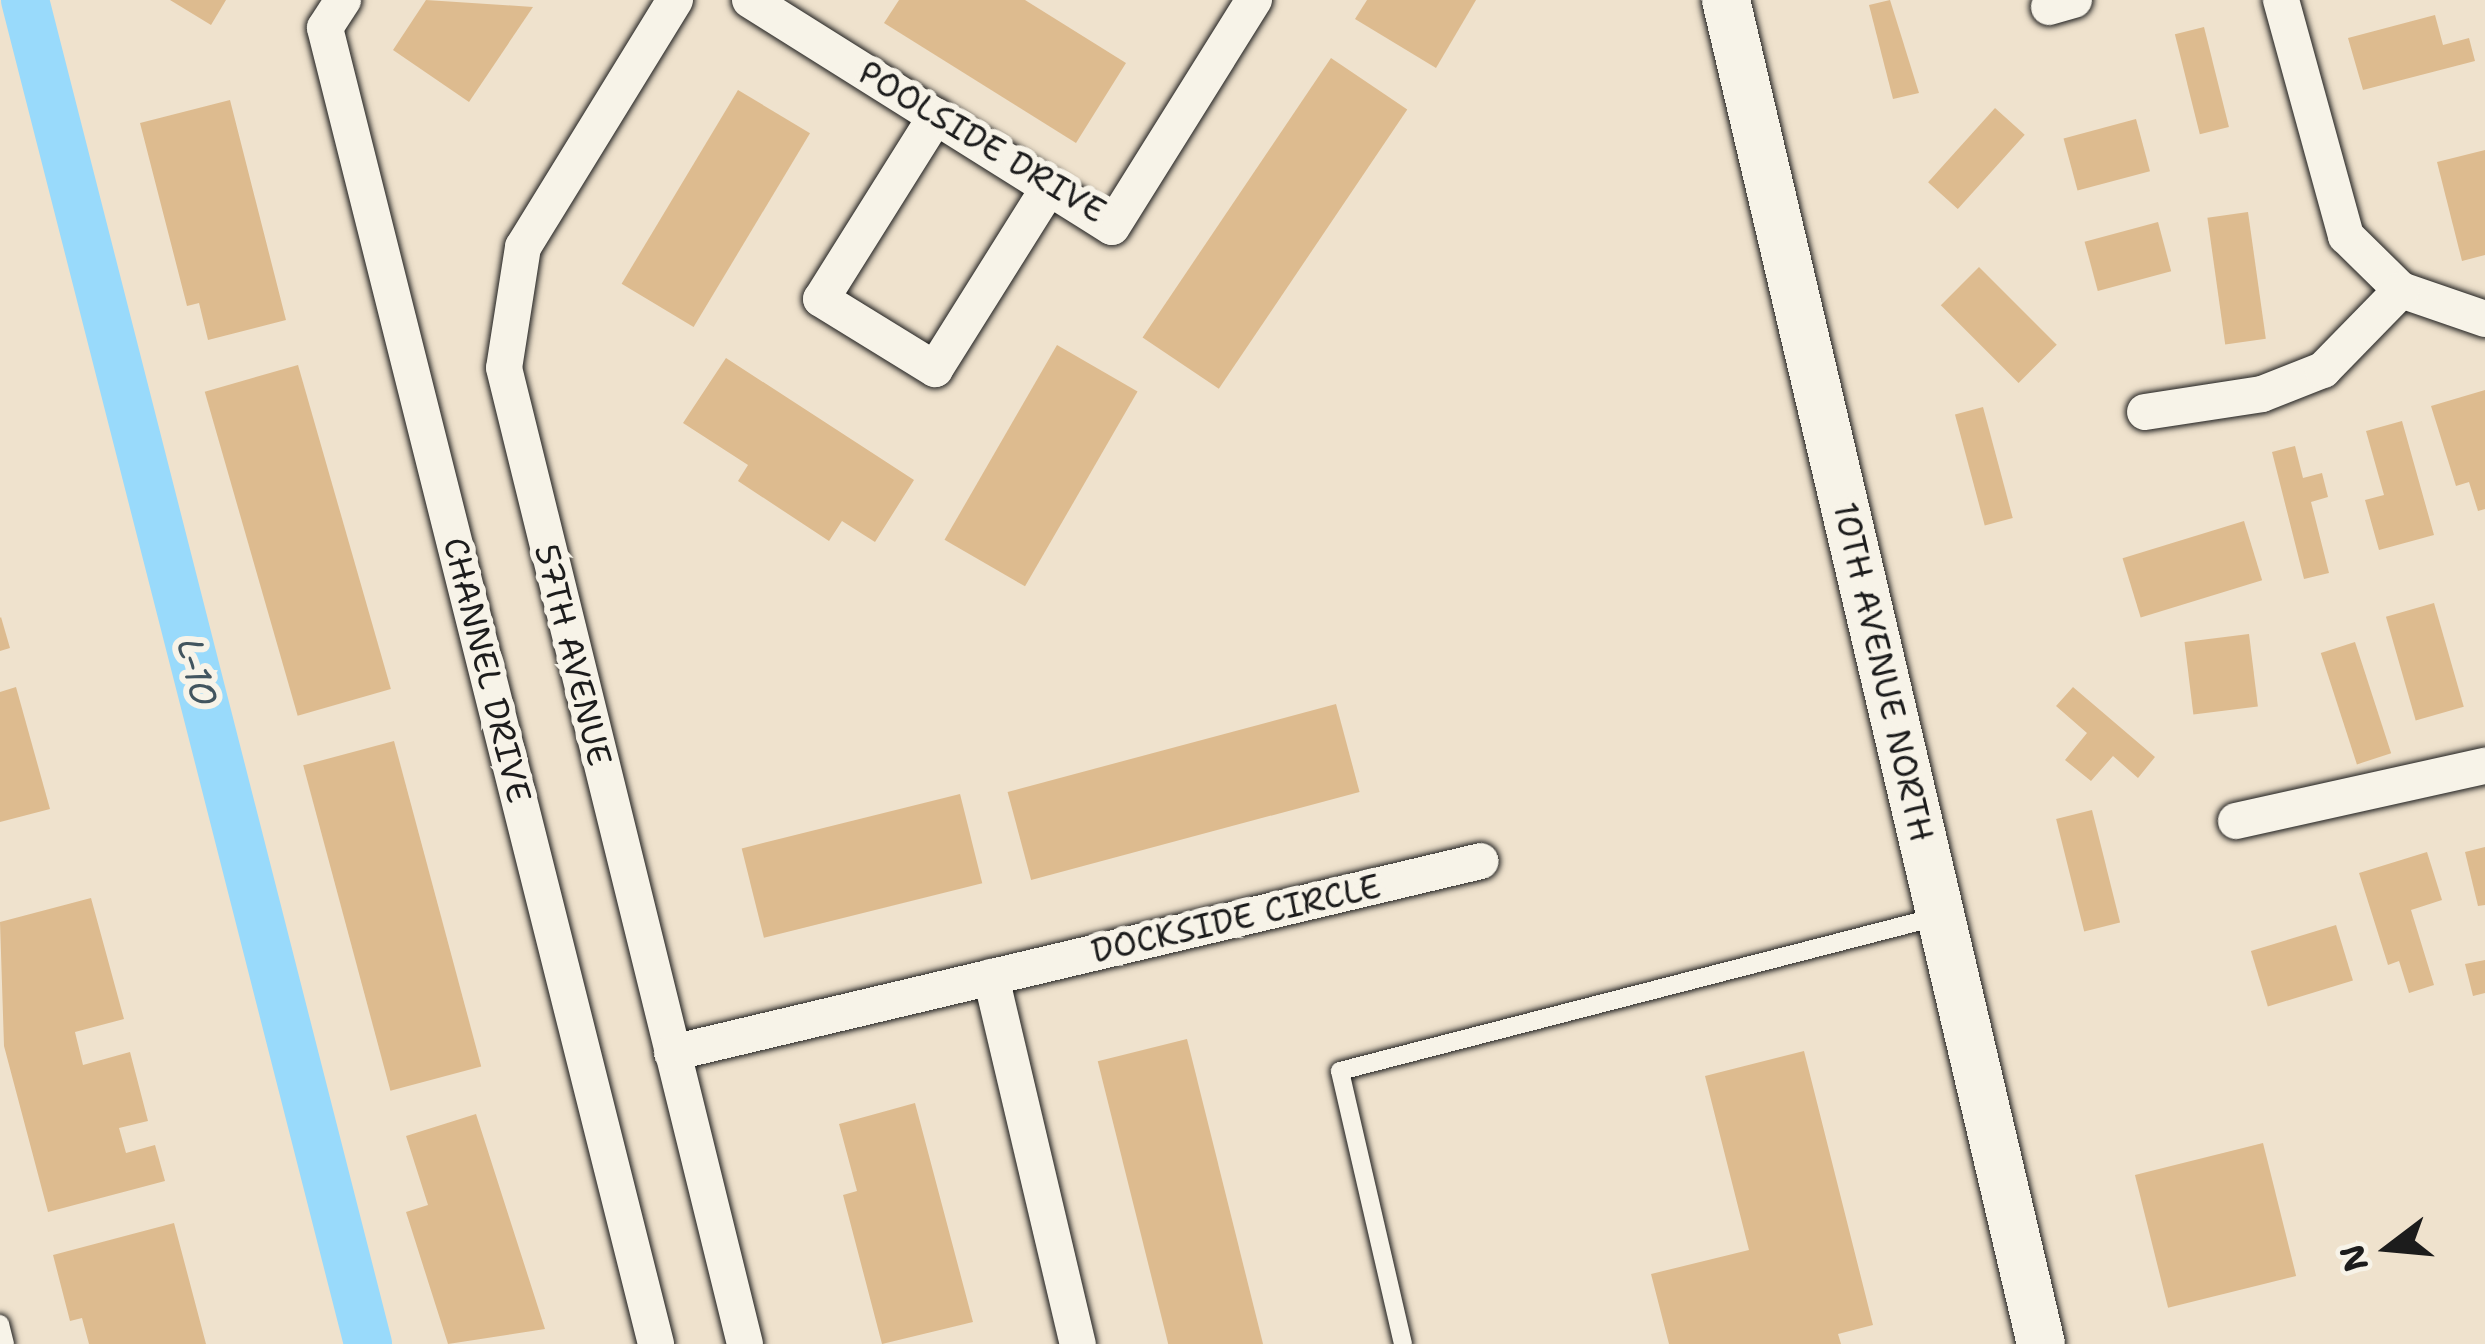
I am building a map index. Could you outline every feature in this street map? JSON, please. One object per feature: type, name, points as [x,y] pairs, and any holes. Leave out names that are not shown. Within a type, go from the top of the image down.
[{"type":"street","name":"CHANNEL DRIVE","points":[[343,0],[326,28],[656,1344]]},
{"type":"street","name":"57TH AVENUE","points":[[676,0],[523,247],[502,337],[508,399],[745,1344]]},
{"type":"street","name":"POOLSIDE DRIVE","points":[[750,0],[1112,226],[1237,6]]},
{"type":"street","name":"10TH AVENUE NORTH","points":[[1726,0],[2041,1344]]},
{"type":"street","points":[[2282,0],[2331,207],[2401,290],[2485,319]]},
{"type":"street","points":[[936,116],[821,299],[935,370],[1048,187]]},
{"type":"street","points":[[2145,412],[2309,377],[2350,350],[2401,290]]},
{"type":"street","points":[[2236,821],[2485,766]]},
{"type":"street","name":"DOCKSIDE CIRCLE","points":[[672,1053],[1481,861]]},
{"type":"street","points":[[991,977],[1078,1344]]},
{"type":"lane","points":[[1403,1344],[1340,1071],[1940,916]]},
{"type":"lane","points":[[0,1324],[5,1344]]},
{"type":"building","points":[[170,0],[226,0],[211,25]]},
{"type":"building","points":[[426,0],[533,7],[469,102],[393,50]]},
{"type":"building","points":[[899,0],[1025,0],[1126,63],[1076,143],[884,23]]},
{"type":"building","points":[[1367,0],[1476,0],[1436,68],[1355,19]]},
{"type":"building","points":[[1890,0],[1919,93],[1893,99],[1869,5]]},
{"type":"building","points":[[2435,15],[2443,45],[2469,38],[2475,61],[2363,90],[2348,38]]},
{"type":"building","points":[[2204,27],[2229,127],[2200,134],[2175,34]]},
{"type":"building","points":[[1331,58],[1407,109],[1219,389],[1143,337]]},
{"type":"building","points":[[738,90],[810,133],[694,327],[622,284]]},
{"type":"building","points":[[230,100],[286,320],[208,340],[199,303],[187,306],[140,123]]},
{"type":"building","points":[[1995,108],[2025,135],[1958,209],[1928,182]]},
{"type":"building","points":[[2136,119],[2150,171],[2078,191],[2064,138]]},
{"type":"building","points":[[2485,150],[2485,255],[2462,261],[2437,162]]},
{"type":"building","points":[[2248,212],[2266,339],[2225,344],[2207,218]]},
{"type":"building","points":[[2158,222],[2171,271],[2098,291],[2085,242]]},
{"type":"building","points":[[1979,267],[2057,345],[2019,383],[1941,305]]},
{"type":"building","points":[[1057,345],[1138,392],[1025,586],[944,540]]},
{"type":"building","points":[[726,358],[914,480],[875,542],[842,521],[829,541],[738,481],[748,465],[683,423]]},
{"type":"building","points":[[298,365],[391,689],[298,716],[205,392]]},
{"type":"building","points":[[2485,390],[2485,509],[2478,511],[2469,482],[2456,486],[2431,406]]},
{"type":"building","points":[[1983,407],[2013,518],[1985,526],[1955,415]]},
{"type":"building","points":[[2402,421],[2434,535],[2379,550],[2365,500],[2384,495],[2366,431]]},
{"type":"building","points":[[2295,446],[2303,478],[2322,473],[2328,497],[2311,502],[2329,573],[2304,579],[2272,452]]},
{"type":"building","points":[[2244,521],[2262,580],[2141,617],[2123,558]]},
{"type":"building","points":[[2434,603],[2464,707],[2416,721],[2386,617]]},
{"type":"building","points":[[0,618],[10,648],[0,651]]},
{"type":"building","points":[[2249,634],[2258,706],[2193,714],[2184,642]]},
{"type":"building","points":[[2355,642],[2391,753],[2357,764],[2321,653]]},
{"type":"building","points":[[16,687],[50,809],[0,822],[0,692]]},
{"type":"building","points":[[2073,687],[2155,757],[2138,778],[2113,756],[2091,781],[2065,760],[2087,733],[2056,706]]},
{"type":"building","points":[[1336,704],[1360,792],[1031,880],[1008,792]]},
{"type":"building","points":[[394,741],[481,1067],[390,1091],[303,765]]},
{"type":"building","points":[[960,794],[982,883],[764,938],[742,848]]},
{"type":"building","points":[[2092,810],[2120,923],[2084,932],[2056,819]]},
{"type":"building","points":[[2485,847],[2485,905],[2478,906],[2465,852]]},
{"type":"building","points":[[2427,852],[2442,900],[2411,910],[2434,985],[2409,993],[2399,961],[2388,965],[2359,873]]},
{"type":"building","points":[[91,898],[124,1019],[75,1032],[83,1065],[130,1052],[148,1121],[119,1128],[126,1153],[155,1145],[165,1181],[48,1212],[4,1046],[0,922]]},
{"type":"building","points":[[2336,925],[2353,980],[2268,1006],[2251,951]]},
{"type":"building","points":[[2485,960],[2485,993],[2473,996],[2465,964]]},
{"type":"building","points":[[1187,1039],[1263,1344],[1168,1344],[1098,1061]]},
{"type":"building","points":[[1804,1051],[1873,1325],[1838,1334],[1841,1344],[1669,1344],[1651,1274],[1749,1250],[1705,1076]]},
{"type":"building","points":[[915,1103],[973,1322],[882,1344],[843,1195],[857,1191],[839,1124]]},
{"type":"building","points":[[476,1114],[545,1329],[448,1344],[406,1212],[428,1205],[406,1136]]},
{"type":"building","points":[[2263,1143],[2296,1276],[2168,1308],[2135,1175]]},
{"type":"building","points":[[174,1223],[206,1344],[89,1344],[82,1318],[70,1321],[53,1255]]},
{"type":"waterway","name":"L-10","points":[[25,0],[368,1344]]}]
